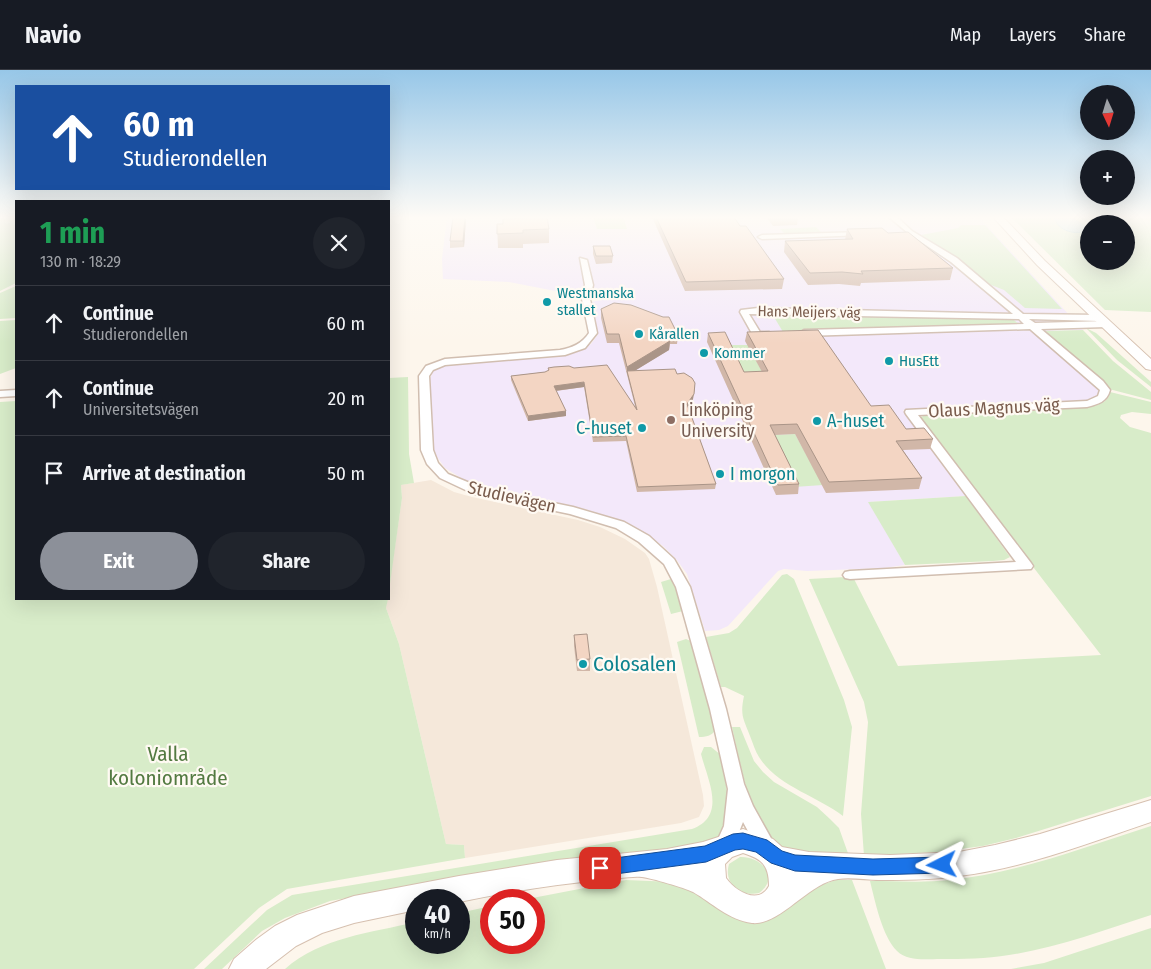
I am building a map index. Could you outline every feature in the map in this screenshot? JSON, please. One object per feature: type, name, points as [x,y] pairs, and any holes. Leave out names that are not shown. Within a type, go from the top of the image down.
[{"type":"main road","points":[[1038,259],[1096,321],[1129,360],[1151,378]]},
{"type":"main road","points":[[1096,321],[1151,366]]},
{"type":"main road","points":[[248,966],[291,932],[342,913],[481,885],[561,872],[699,856],[743,841],[760,845],[773,854],[795,863],[836,867],[903,867],[972,862],[1066,838],[1151,811]]},
{"type":"main road","points":[[721,894],[712,878],[711,870],[712,862],[722,847]]},
{"type":"main road","points":[[773,854],[785,877],[781,896]]},
{"type":"main road","points":[[638,864],[696,879],[721,894],[728,901],[747,909],[767,907],[806,879],[836,867]]},
{"type":"street","name":"Olaus Magnus väg","points":[[850,574],[1026,566],[910,412],[1087,404],[1102,398],[1105,390],[1103,386],[1022,316],[952,259]]},
{"type":"street","name":"Studievägen","points":[[583,260],[590,295],[586,299],[593,333],[584,344],[554,354],[455,360],[439,363],[425,371],[424,405],[429,458],[444,476],[467,487],[608,521],[630,530],[659,551],[677,573],[683,587],[718,709],[735,784],[746,810],[773,854]]},
{"type":"street","name":"Hans Meijers väg","points":[[744,312],[1022,316],[1096,321],[1033,326],[757,335],[744,312]]},
{"type":"street","points":[[0,394],[15,393]]},
{"type":"street","name":"Studievägen","points":[[722,847],[732,833],[736,822],[735,784]]},
{"type":"shaded area","name":"Linköping University","points":[[442,259],[1018,259],[1083,330],[1036,331],[1100,390],[1099,395],[1094,399],[1083,402],[903,410],[966,496],[869,502],[905,565],[884,568],[807,571],[784,569],[778,571],[728,626],[719,630],[705,631],[687,574],[663,546],[634,526],[585,509],[497,491],[466,481],[445,468],[434,450],[429,381],[434,369],[468,361],[555,356],[575,352],[591,344],[598,334],[591,302],[625,296],[576,295],[509,282],[443,279]]},
{"type":"shaded area","points":[[431,480],[454,492],[472,497],[578,520],[600,527],[625,539],[645,553],[649,559],[657,587],[703,795],[704,806],[699,817],[681,823],[465,858],[464,845],[446,844],[399,644],[386,608],[387,600],[390,600],[390,580],[402,498],[401,485]]},
{"type":"green space","points":[[0,259],[15,259],[15,284],[0,291]]},
{"type":"green space","points":[[959,259],[1016,259],[1062,309],[1025,308],[1004,290],[986,283]]},
{"type":"green space","points":[[1053,259],[1080,259],[1080,270],[1135,270],[1135,259],[1151,259],[1151,312],[1105,310]]},
{"type":"green space","points":[[15,286],[15,318],[0,319],[0,293]]},
{"type":"green space","points":[[771,312],[1010,317],[1019,324],[783,332]]},
{"type":"green space","points":[[15,320],[15,368],[0,374],[0,321]]},
{"type":"green space","points":[[1086,328],[1096,333],[1151,382],[1151,387],[1117,360]]},
{"type":"green space","points":[[1083,330],[1113,361],[1151,392],[1151,400],[1109,389],[1103,381],[1044,331]]},
{"type":"green space","points":[[726,345],[748,345],[767,381],[743,381]]},
{"type":"green space","points":[[408,377],[409,454],[414,483],[401,485],[402,498],[390,584],[390,378]]},
{"type":"green space","points":[[1110,392],[1151,402],[1151,414],[1132,412],[1121,415],[1120,418],[1130,427],[1151,433],[1151,796],[1016,838],[983,846],[937,852],[864,856],[861,814],[868,722],[864,702],[809,579],[846,577],[854,579],[898,666],[1101,655],[920,420],[921,417],[928,414],[1093,406],[1106,400]]},
{"type":"green space","name":"Valla koloniområde","points":[[15,401],[15,600],[388,600],[386,608],[399,644],[446,844],[464,845],[465,858],[287,889],[259,908],[194,969],[0,969],[0,402]]},
{"type":"green space","points":[[795,434],[823,485],[794,487],[769,435]]},
{"type":"green space","points":[[966,496],[1010,557],[1004,560],[993,561],[905,565],[868,502]]},
{"type":"green space","points":[[787,574],[794,579],[844,700],[852,727],[843,816],[776,776],[759,757],[743,716],[744,696],[721,687],[706,637],[729,633],[737,628],[782,575]]},
{"type":"green space","points":[[671,579],[677,590],[683,611],[671,614],[661,582]]},
{"type":"green space","points":[[686,639],[693,642],[715,730],[712,734],[706,736],[699,737],[677,642]]},
{"type":"green space","points":[[732,727],[740,727],[754,761],[763,772],[774,782],[817,807],[839,828],[849,856],[797,853],[780,847],[770,840],[754,811],[743,775]]},
{"type":"green space","points":[[704,747],[711,747],[721,755],[730,810],[720,839],[673,850],[556,860],[330,901],[285,918],[262,931],[222,969],[204,969],[267,910],[292,895],[692,829],[703,823],[709,816],[712,807],[710,786],[701,754]]},
{"type":"green space","points":[[1151,826],[1151,915],[1045,948],[975,959],[924,959],[901,955],[892,945],[883,928],[870,881],[920,882],[976,877],[1052,858]]},
{"type":"green space","points":[[740,857],[755,860],[766,869],[768,880],[765,887],[759,893],[752,894],[740,891],[731,883],[728,871],[729,864]]},
{"type":"green space","points":[[626,880],[674,882],[716,902],[812,888],[836,880],[852,880],[886,969],[285,969],[299,958],[330,943],[405,924],[405,954],[470,954],[470,911],[480,908],[480,954],[545,954],[545,896]]},
{"type":"green space","points":[[1151,928],[1151,969],[1011,969],[1044,963]]},
{"type":"building","points":[[675,259],[770,259],[784,279],[686,282]]},
{"type":"building","points":[[799,259],[942,259],[953,268],[861,271],[863,274],[842,272],[810,273]]},
{"type":"building","name":"Kårallen","points":[[614,303],[631,305],[663,317],[669,317],[678,335],[668,335],[670,341],[627,367],[619,334],[607,334],[601,309]]},
{"type":"building","name":"A-huset","points":[[818,330],[871,406],[889,405],[906,429],[924,428],[933,439],[896,441],[922,478],[829,482],[797,424],[770,425],[799,484],[778,485],[708,333],[725,332],[744,372],[768,371],[747,332]]},
{"type":"building","name":"C-huset","points":[[607,365],[637,410],[627,371],[675,369],[677,374],[684,373],[692,378],[695,383],[694,394],[687,404],[716,484],[638,487],[626,436],[593,437],[584,382],[554,386],[566,411],[528,416],[511,376],[545,372],[549,370],[548,368],[554,367],[569,366],[574,368]]},
{"type":"building","points":[[587,634],[590,659],[577,660],[574,635]]},
{"type":"place","name":"Westmanska stallet","points":[[547,302]]},
{"type":"place","name":"Kårallen","points":[[639,334]]},
{"type":"place","name":"Kommer","points":[[704,353]]},
{"type":"place","name":"HusEtt","points":[[889,361]]},
{"type":"place","name":"Linköping University","points":[[671,420]]},
{"type":"place","name":"A-huset","points":[[817,421]]},
{"type":"place","name":"C-huset","points":[[642,428]]},
{"type":"place","name":"I morgon","points":[[720,474]]},
{"type":"place","name":"Colosalen","points":[[583,664]]},
{"type":"route","points":[[600,868],[691,857],[720,849],[733,842],[743,841],[760,845],[777,858],[795,863],[836,867],[942,865]]}]
